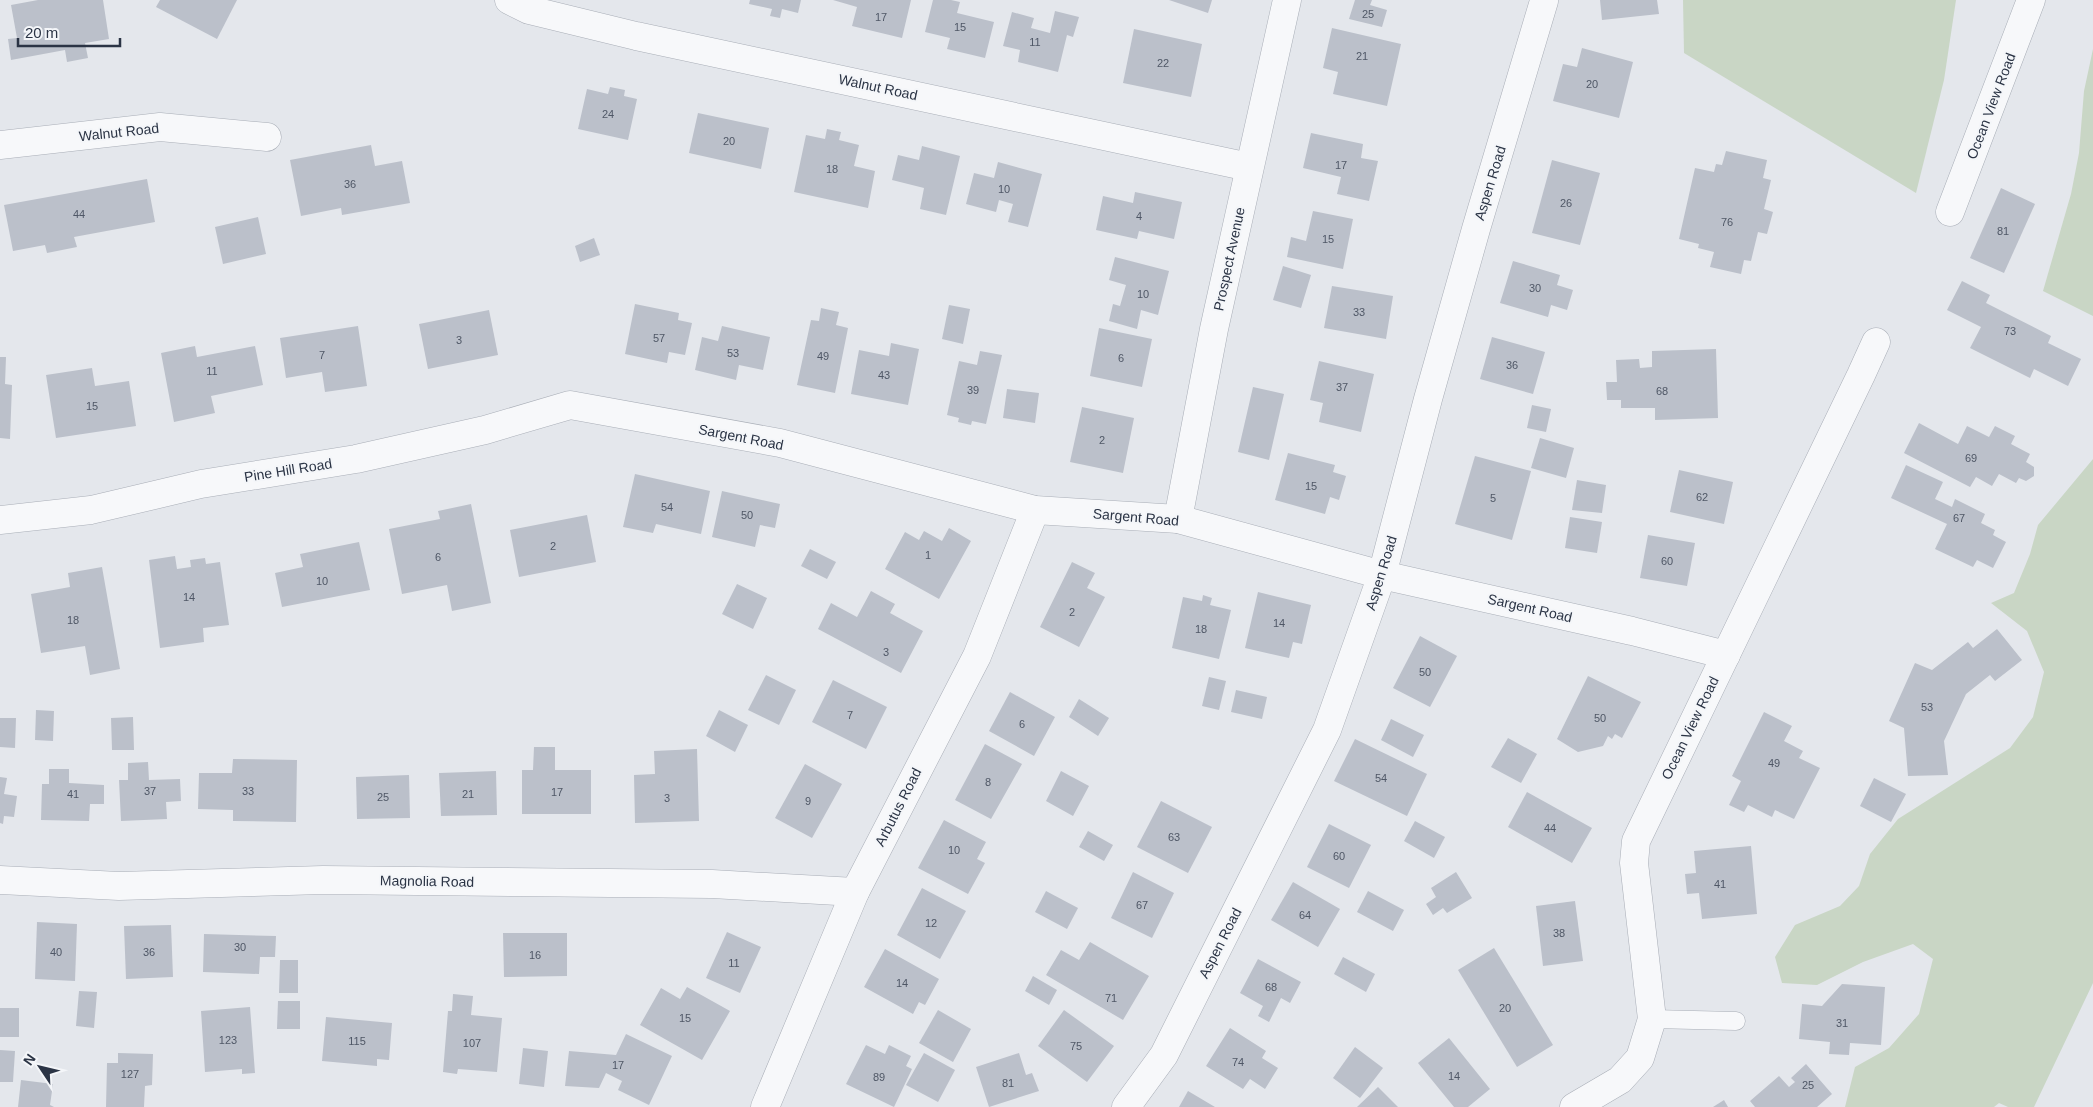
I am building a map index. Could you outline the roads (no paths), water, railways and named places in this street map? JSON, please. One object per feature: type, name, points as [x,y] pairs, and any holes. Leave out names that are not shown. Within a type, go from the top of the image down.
[{"type":"street","name":"Walnut Road","points":[[509,0],[529,10],[645,38],[1249,166]]},
{"type":"street","name":"Prospect Avenue","points":[[1178,519],[1212,338],[1287,0]]},
{"type":"street","name":"Ocean View Road","points":[[1950,212],[2031,0]]},
{"type":"street","name":"Aspen Road","points":[[1126,1107],[1164,1055],[1327,730],[1382,575],[1470,248],[1544,1]]},
{"type":"street","name":"Walnut Road","points":[[0,145],[160,127],[267,137]]},
{"type":"street","name":"Ocean View Road","points":[[1574,1107],[1620,1080],[1640,1058],[1652,1019],[1634,863],[1636,841],[1862,375],[1876,342]]},
{"type":"street","name":"Sargent Road","points":[[572,406],[780,443],[1035,510],[1178,519],[1382,575],[1632,631],[1726,655]]},
{"type":"street","name":"Pine Hill Road","points":[[0,520],[91,510],[201,484],[356,459],[485,430],[572,406]]},
{"type":"street","name":"Arbutus Road","points":[[765,1107],[855,892],[977,656],[1035,510]]},
{"type":"street","name":"Magnolia Road","points":[[0,880],[119,886],[323,880],[712,884],[855,892]]},
{"type":"lane","points":[[1652,1019],[1736,1020]]}]
